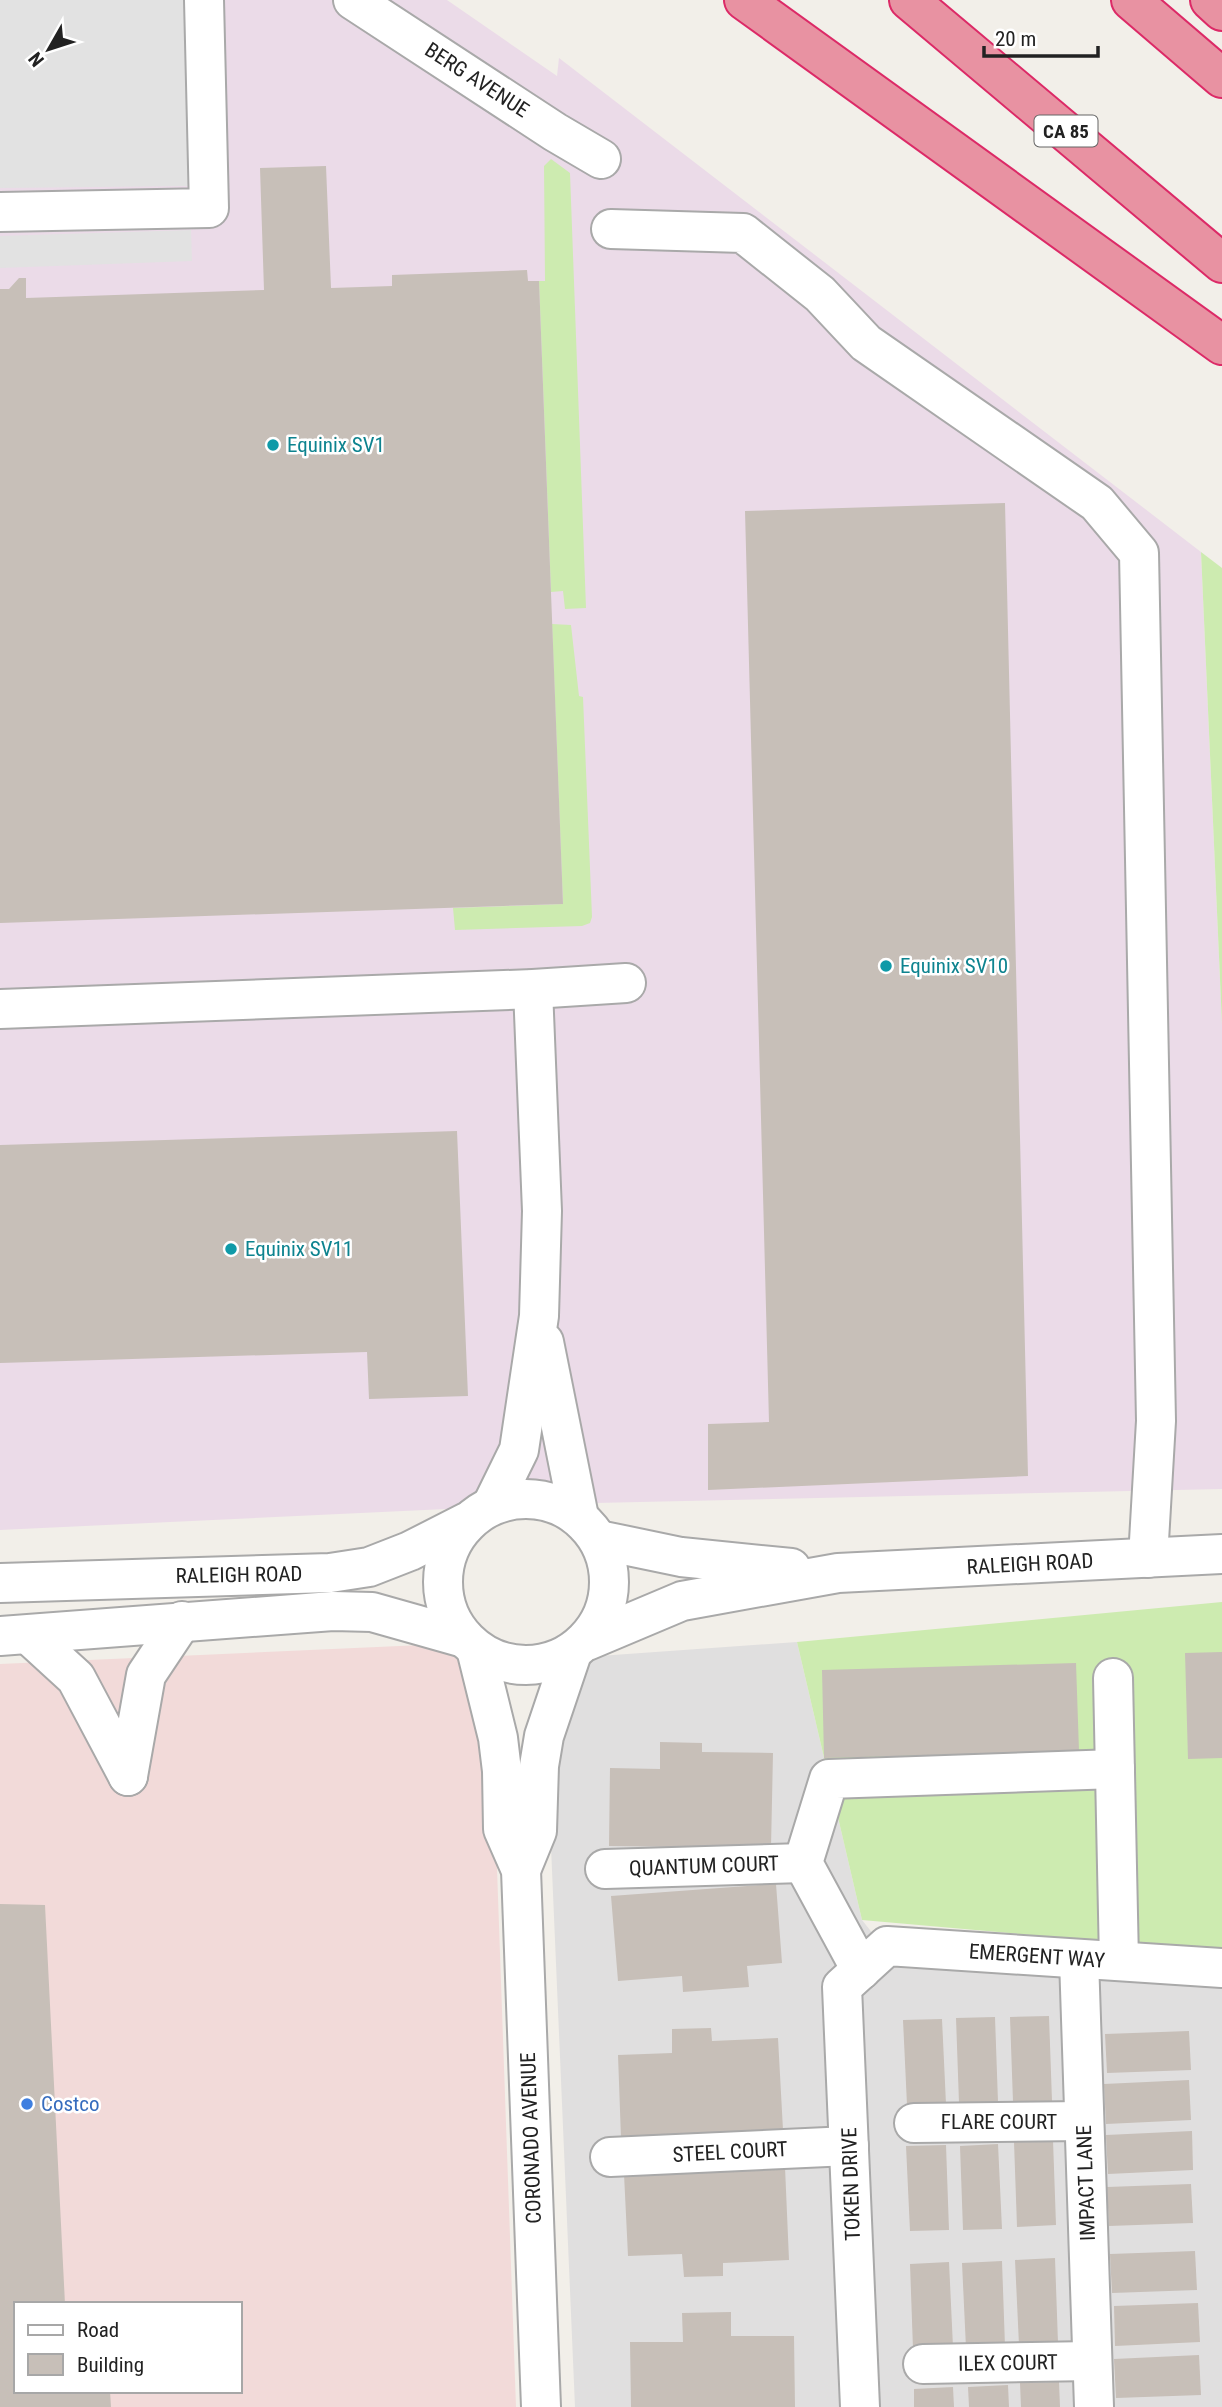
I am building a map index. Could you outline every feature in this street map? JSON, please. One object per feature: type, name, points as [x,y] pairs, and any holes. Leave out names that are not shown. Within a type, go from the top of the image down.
[{"type":"highway","points":[[744,0],[1222,345]]},
{"type":"highway","name":"CA 85","points":[[909,0],[1222,263]]},
{"type":"highway","points":[[1131,0],[1222,78]]},
{"type":"highway","points":[[1210,0],[1222,12]]},
{"type":"street","points":[[0,212],[209,208],[204,0]]},
{"type":"street","name":"BERG AVENUE","points":[[353,0],[601,159]]},
{"type":"street","points":[[611,229],[743,233],[820,294],[866,343],[1097,503],[1139,553],[1156,1422],[1148,1558]]},
{"type":"street","points":[[0,1009],[533,989],[626,983]]},
{"type":"street","points":[[533,989],[542,1211],[539,1316],[519,1450],[480,1514],[452,1543],[444,1567],[443,1592],[450,1617],[470,1644],[490,1657],[511,1665],[534,1666],[556,1661],[580,1647],[602,1619],[610,1592],[609,1565],[589,1528],[539,1316]]},
{"type":"street","points":[[480,1514],[514,1499],[537,1499],[559,1505],[589,1528]]},
{"type":"street","name":"RALEIGH ROAD","points":[[0,1583],[330,1573],[369,1567],[410,1551],[480,1514]]},
{"type":"street","name":"RALEIGH ROAD","points":[[589,1528],[681,1557],[838,1573]]},
{"type":"street","name":"RALEIGH ROAD","points":[[580,1647],[682,1601],[838,1573],[1222,1554]]},
{"type":"street","name":"RALEIGH ROAD","points":[[15,1635],[333,1611],[372,1612],[470,1644]]},
{"type":"street","points":[[15,1635],[76,1678],[128,1776],[146,1675],[181,1621]]},
{"type":"street","name":"CORONADO AVENUE","points":[[470,1644],[498,1738],[502,1770],[503,1829],[521,1870],[541,2407]]},
{"type":"street","name":"CORONADO AVENUE","points":[[521,1870],[537,1831],[539,1766],[544,1736],[580,1647]]},
{"type":"street","points":[[1113,1678],[1119,1961]]},
{"type":"street","points":[[861,1970],[803,1863],[829,1779],[1115,1769]]},
{"type":"street","name":"QUANTUM COURT","points":[[605,1869],[803,1863]]},
{"type":"street","name":"EMERGENT WAY","points":[[861,1970],[887,1946],[1222,1968]]},
{"type":"street","name":"IMPACT LANE","points":[[1079,1959],[1094,2407]]},
{"type":"street","name":"TOKEN DRIVE","points":[[860,2407],[842,1987],[861,1970]]},
{"type":"street","name":"FLARE COURT","points":[[914,2123],[1084,2121]]},
{"type":"street","name":"STEEL COURT","points":[[610,2157],[849,2146]]},
{"type":"street","name":"ILEX COURT","points":[[923,2364],[1092,2361]]},
{"type":"shaded area","points":[[0,0],[447,0],[557,76],[559,58],[1201,552],[1222,1024],[1222,1489],[550,1504],[0,1530]]},
{"type":"shaded area","points":[[0,0],[184,0],[190,186],[0,188]]},
{"type":"shaded area","points":[[191,230],[192,261],[0,268],[0,236]]},
{"type":"shaded area","points":[[489,1642],[516,2407],[0,2407],[0,1664]]},
{"type":"shaded area","points":[[797,1642],[862,1920],[900,1968],[1114,1977],[1222,1988],[1222,2407],[575,2407],[543,1660]]},
{"type":"green space","points":[[551,159],[570,173],[586,608],[565,609],[563,591],[551,592],[539,281],[545,281],[544,166]]},
{"type":"green space","points":[[1201,552],[1222,568],[1222,1024]]},
{"type":"green space","points":[[552,624],[571,625],[579,696],[583,697],[592,917],[590,923],[582,926],[455,930],[453,908],[563,904]]},
{"type":"green space","points":[[1222,1602],[1222,1952],[862,1920],[797,1642]]},
{"type":"building","name":"Equinix SV1","points":[[326,166],[331,288],[392,286],[392,275],[527,270],[528,281],[539,281],[563,904],[0,923],[0,289],[9,289],[19,278],[26,278],[26,298],[264,290],[260,168]]},
{"type":"building","name":"Equinix SV10","points":[[1005,503],[1028,1476],[708,1490],[708,1424],[769,1422],[745,511]]},
{"type":"building","name":"Equinix SV11","points":[[457,1131],[468,1396],[369,1399],[367,1352],[0,1363],[0,1145]]},
{"type":"building","points":[[1222,1652],[1222,1758],[1188,1759],[1185,1653]]},
{"type":"building","points":[[1076,1663],[1079,1751],[824,1758],[822,1670]]},
{"type":"building","points":[[660,1742],[702,1743],[702,1752],[773,1753],[771,1848],[609,1846],[610,1768],[660,1769]]},
{"type":"building","points":[[776,1884],[782,1963],[747,1966],[749,1987],[683,1992],[682,1976],[618,1981],[611,1896]]},
{"type":"building","name":"Costco","points":[[0,1904],[45,1905],[65,2302],[14,2302],[14,2393],[110,2393],[111,2407],[0,2407]]},
{"type":"building","points":[[1049,2016],[1052,2101],[1013,2102],[1010,2017]]},
{"type":"building","points":[[995,2017],[998,2102],[959,2103],[956,2018]]},
{"type":"building","points":[[942,2019],[946,2104],[907,2105],[903,2020]]},
{"type":"building","points":[[711,2028],[712,2041],[778,2038],[783,2130],[621,2138],[618,2055],[672,2053],[672,2029]]},
{"type":"building","points":[[1189,2031],[1191,2070],[1107,2073],[1105,2034]]},
{"type":"building","points":[[1189,2080],[1191,2120],[1106,2124],[1104,2084]]},
{"type":"building","points":[[1192,2131],[1193,2170],[1108,2174],[1106,2135]]},
{"type":"building","points":[[1053,2140],[1056,2225],[1017,2227],[1014,2142]]},
{"type":"building","points":[[998,2144],[1002,2229],[963,2230],[960,2146]]},
{"type":"building","points":[[946,2145],[949,2230],[910,2231],[906,2146]]},
{"type":"building","points":[[785,2167],[789,2260],[723,2263],[723,2276],[684,2277],[682,2254],[628,2256],[624,2174]]},
{"type":"building","points":[[1191,2184],[1193,2223],[1109,2226],[1107,2187]]},
{"type":"building","points":[[1195,2251],[1197,2290],[1112,2293],[1110,2254]]},
{"type":"building","points":[[1055,2258],[1058,2343],[1019,2345],[1015,2260]]},
{"type":"building","points":[[1002,2261],[1005,2346],[966,2348],[962,2263]]},
{"type":"building","points":[[949,2262],[953,2347],[913,2349],[910,2264]]},
{"type":"building","points":[[1198,2303],[1200,2342],[1115,2346],[1114,2306]]},
{"type":"building","points":[[731,2312],[731,2336],[794,2336],[795,2407],[631,2407],[630,2342],[683,2342],[682,2313]]},
{"type":"building","points":[[1199,2355],[1201,2395],[1116,2398],[1114,2359]]},
{"type":"building","points":[[1059,2382],[1060,2407],[1021,2407],[1020,2383]]},
{"type":"building","points":[[1008,2385],[1009,2407],[969,2407],[968,2387]]},
{"type":"building","points":[[953,2387],[954,2407],[914,2407],[914,2389]]},
{"type":"place","name":"Equinix SV1","points":[[273,445]]},
{"type":"place","name":"Equinix SV10","points":[[886,966]]},
{"type":"place","name":"Equinix SV11","points":[[231,1249]]},
{"type":"place","name":"Costco","points":[[27,2104]]}]
